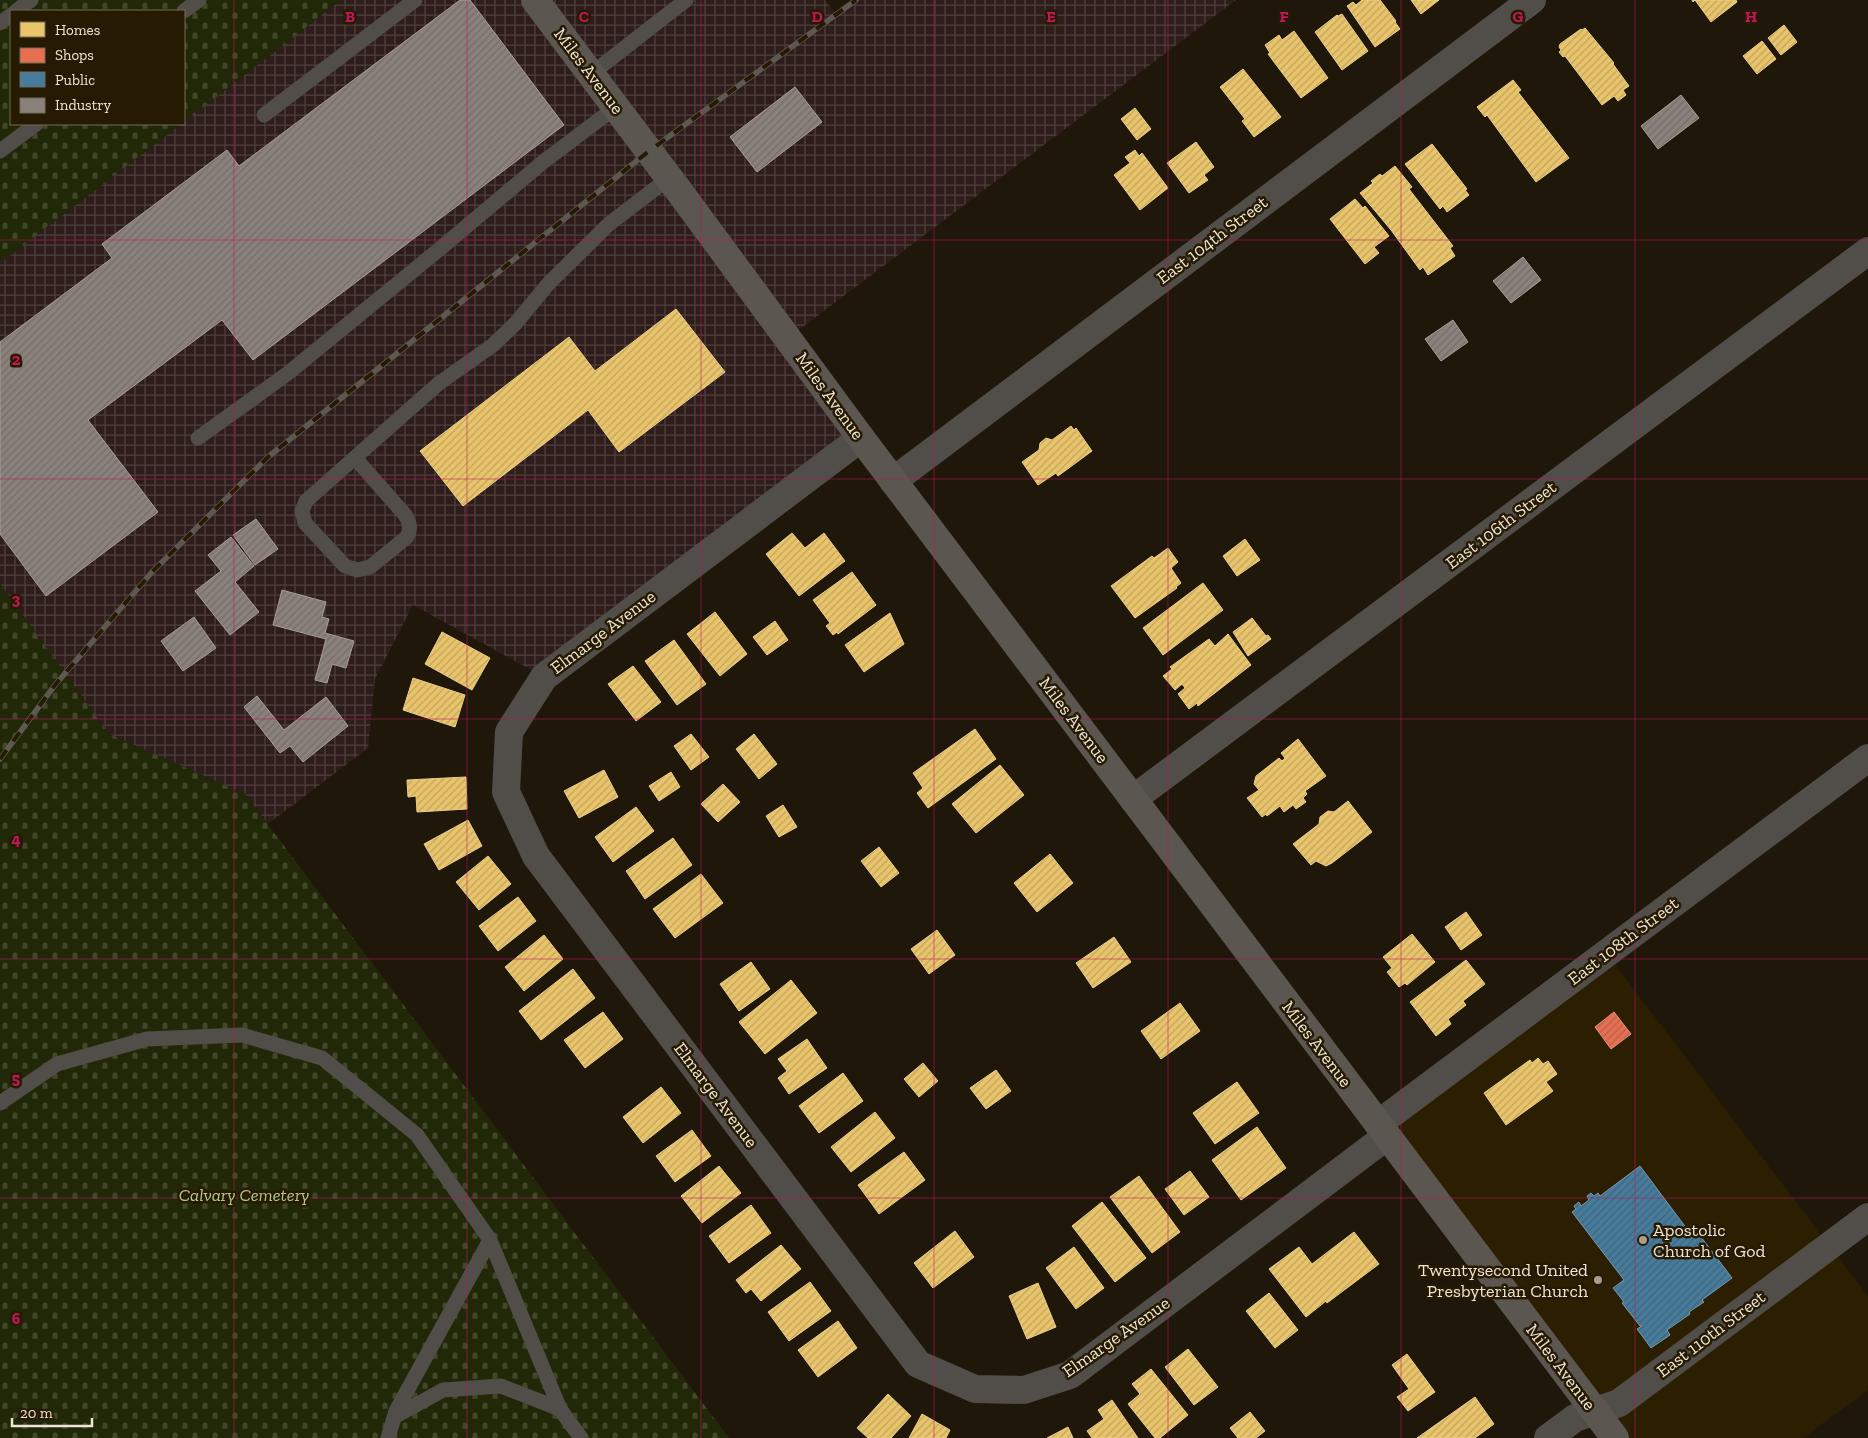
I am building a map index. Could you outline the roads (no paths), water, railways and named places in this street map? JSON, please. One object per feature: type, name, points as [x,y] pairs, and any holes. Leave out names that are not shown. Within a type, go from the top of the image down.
[{"type":"main road","name":"Miles Avenue","points":[[535,0],[893,481],[1614,1438]]},
{"type":"street","name":"East 104th Street","points":[[893,481],[1532,0]]},
{"type":"street","name":"East 106th Street","points":[[1133,799],[1868,251]]},
{"type":"street","name":"Elmarge Avenue","points":[[861,438],[544,677],[509,732],[506,792],[536,856],[888,1325],[918,1364],[975,1389],[1024,1390],[1070,1375],[1382,1130]]},
{"type":"street","name":"East 108th Street","points":[[1382,1130],[1868,758]]},
{"type":"street","name":"East 110th Street","points":[[1548,1438],[1575,1418],[1619,1403],[1868,1217]]},
{"type":"lane","points":[[17,10],[31,0]]},
{"type":"lane","points":[[185,10],[199,0]]},
{"type":"lane","points":[[264,115],[415,0]]},
{"type":"lane","points":[[591,74],[686,0]]},
{"type":"lane","points":[[198,438],[287,374],[543,162],[616,107]]},
{"type":"lane","points":[[0,151],[35,125]]},
{"type":"lane","points":[[355,458],[406,516],[410,530],[407,537],[370,567],[357,570],[345,566],[305,523],[302,511],[306,501],[438,384],[493,345],[515,324],[549,283],[609,224],[669,178]]},
{"type":"lane","points":[[0,1103],[57,1064],[147,1039],[242,1035],[322,1058],[417,1134],[490,1240],[560,1409],[581,1438]]},
{"type":"lane","points":[[388,1438],[394,1417],[490,1240]]},
{"type":"lane","points":[[394,1417],[443,1390],[500,1386],[560,1409]]},
{"type":"railway","points":[[0,759],[55,685],[152,572],[268,457],[649,151],[856,0]]},
{"type":"place","name":"Apostolic Church of God","points":[[1643,1240]]},
{"type":"place","name":"Twentysecond United Presbyterian Church","points":[[1598,1280]]},
{"type":"park label","name":"Calvary Cemetery","points":[[244,1195]]}]
